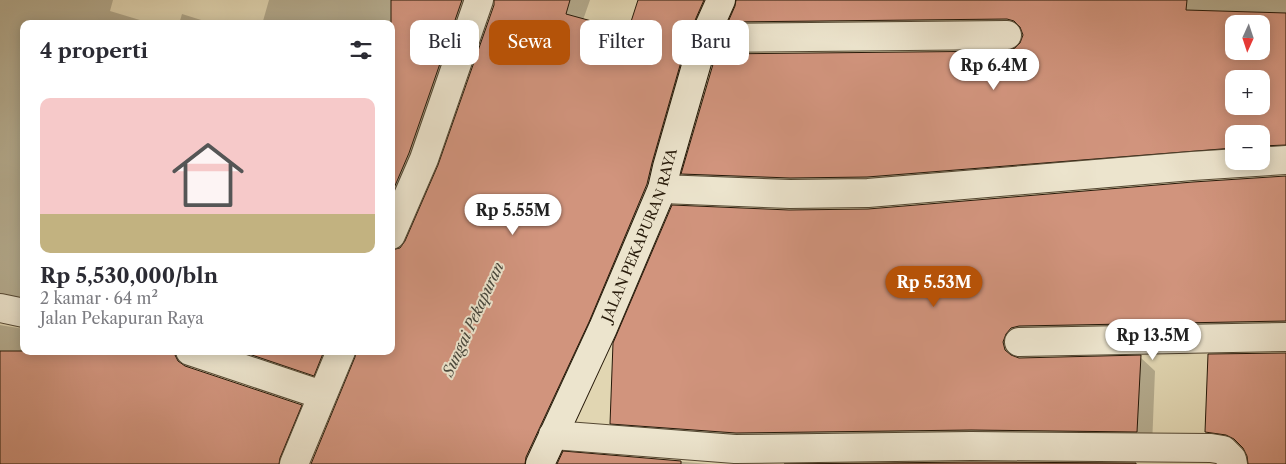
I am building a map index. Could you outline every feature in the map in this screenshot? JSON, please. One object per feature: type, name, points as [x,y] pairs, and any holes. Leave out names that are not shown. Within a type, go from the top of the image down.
[{"type":"street","points":[[395,226],[424,159],[480,0]]},
{"type":"street","name":"JALAN PEKAPURAN RAYA","points":[[712,20],[720,0]]},
{"type":"street","points":[[749,38],[1007,35]]},
{"type":"street","name":"JALAN PEKAPURAN RAYA","points":[[540,464],[603,328],[662,189],[696,65]]},
{"type":"street","points":[[662,189],[790,194],[868,193],[1286,160]]},
{"type":"street","points":[[0,308],[20,312]]},
{"type":"street","points":[[1019,342],[1286,337]]},
{"type":"street","points":[[202,355],[322,395]]},
{"type":"street","points":[[294,464],[339,355]]},
{"type":"street","points":[[553,435],[735,449],[971,446],[1211,448],[1223,450],[1232,459],[1232,464]]},
{"type":"building","points":[[391,0],[462,0],[455,20],[410,20],[410,65],[439,65],[409,153],[395,186],[395,20],[391,20]]},
{"type":"building","points":[[494,0],[570,0],[566,14],[588,20],[580,20],[580,65],[662,65],[662,20],[632,20],[638,0],[704,0],[695,20],[672,20],[672,65],[680,65],[647,184],[589,322],[526,457],[525,464],[311,464],[355,355],[395,355],[395,249],[400,248],[405,241],[438,165],[473,65],[479,65],[479,48]]},
{"type":"building","points":[[736,0],[1187,0],[1186,10],[1286,13],[1286,145],[1270,146],[1270,125],[1225,125],[1225,149],[867,177],[790,178],[681,174],[713,65],[749,65],[749,54],[1007,51],[1015,48],[1020,43],[1023,35],[1020,27],[1014,21],[1007,19],[749,22],[749,20],[729,20]]},
{"type":"building","points":[[1286,176],[1286,321],[1019,326],[1011,328],[1006,334],[1003,342],[1005,350],[1019,358],[1141,355],[1137,432],[971,430],[736,433],[610,424],[613,343],[672,205],[789,210],[868,209]]},
{"type":"building","points":[[0,351],[20,351],[20,355],[175,355],[178,361],[185,366],[302,405],[279,464],[0,464]]},
{"type":"building","points":[[1286,353],[1286,464],[1248,464],[1243,448],[1234,439],[1226,435],[1205,432],[1208,354]]},
{"type":"building","points":[[252,355],[322,355],[314,376]]},
{"type":"building","points":[[563,451],[681,461],[681,464],[557,464]]},
{"type":"building","points":[[971,462],[1136,464],[784,464]]},
{"type":"water label","name":"Sungai Pekapuran","points":[[473,319]]}]
